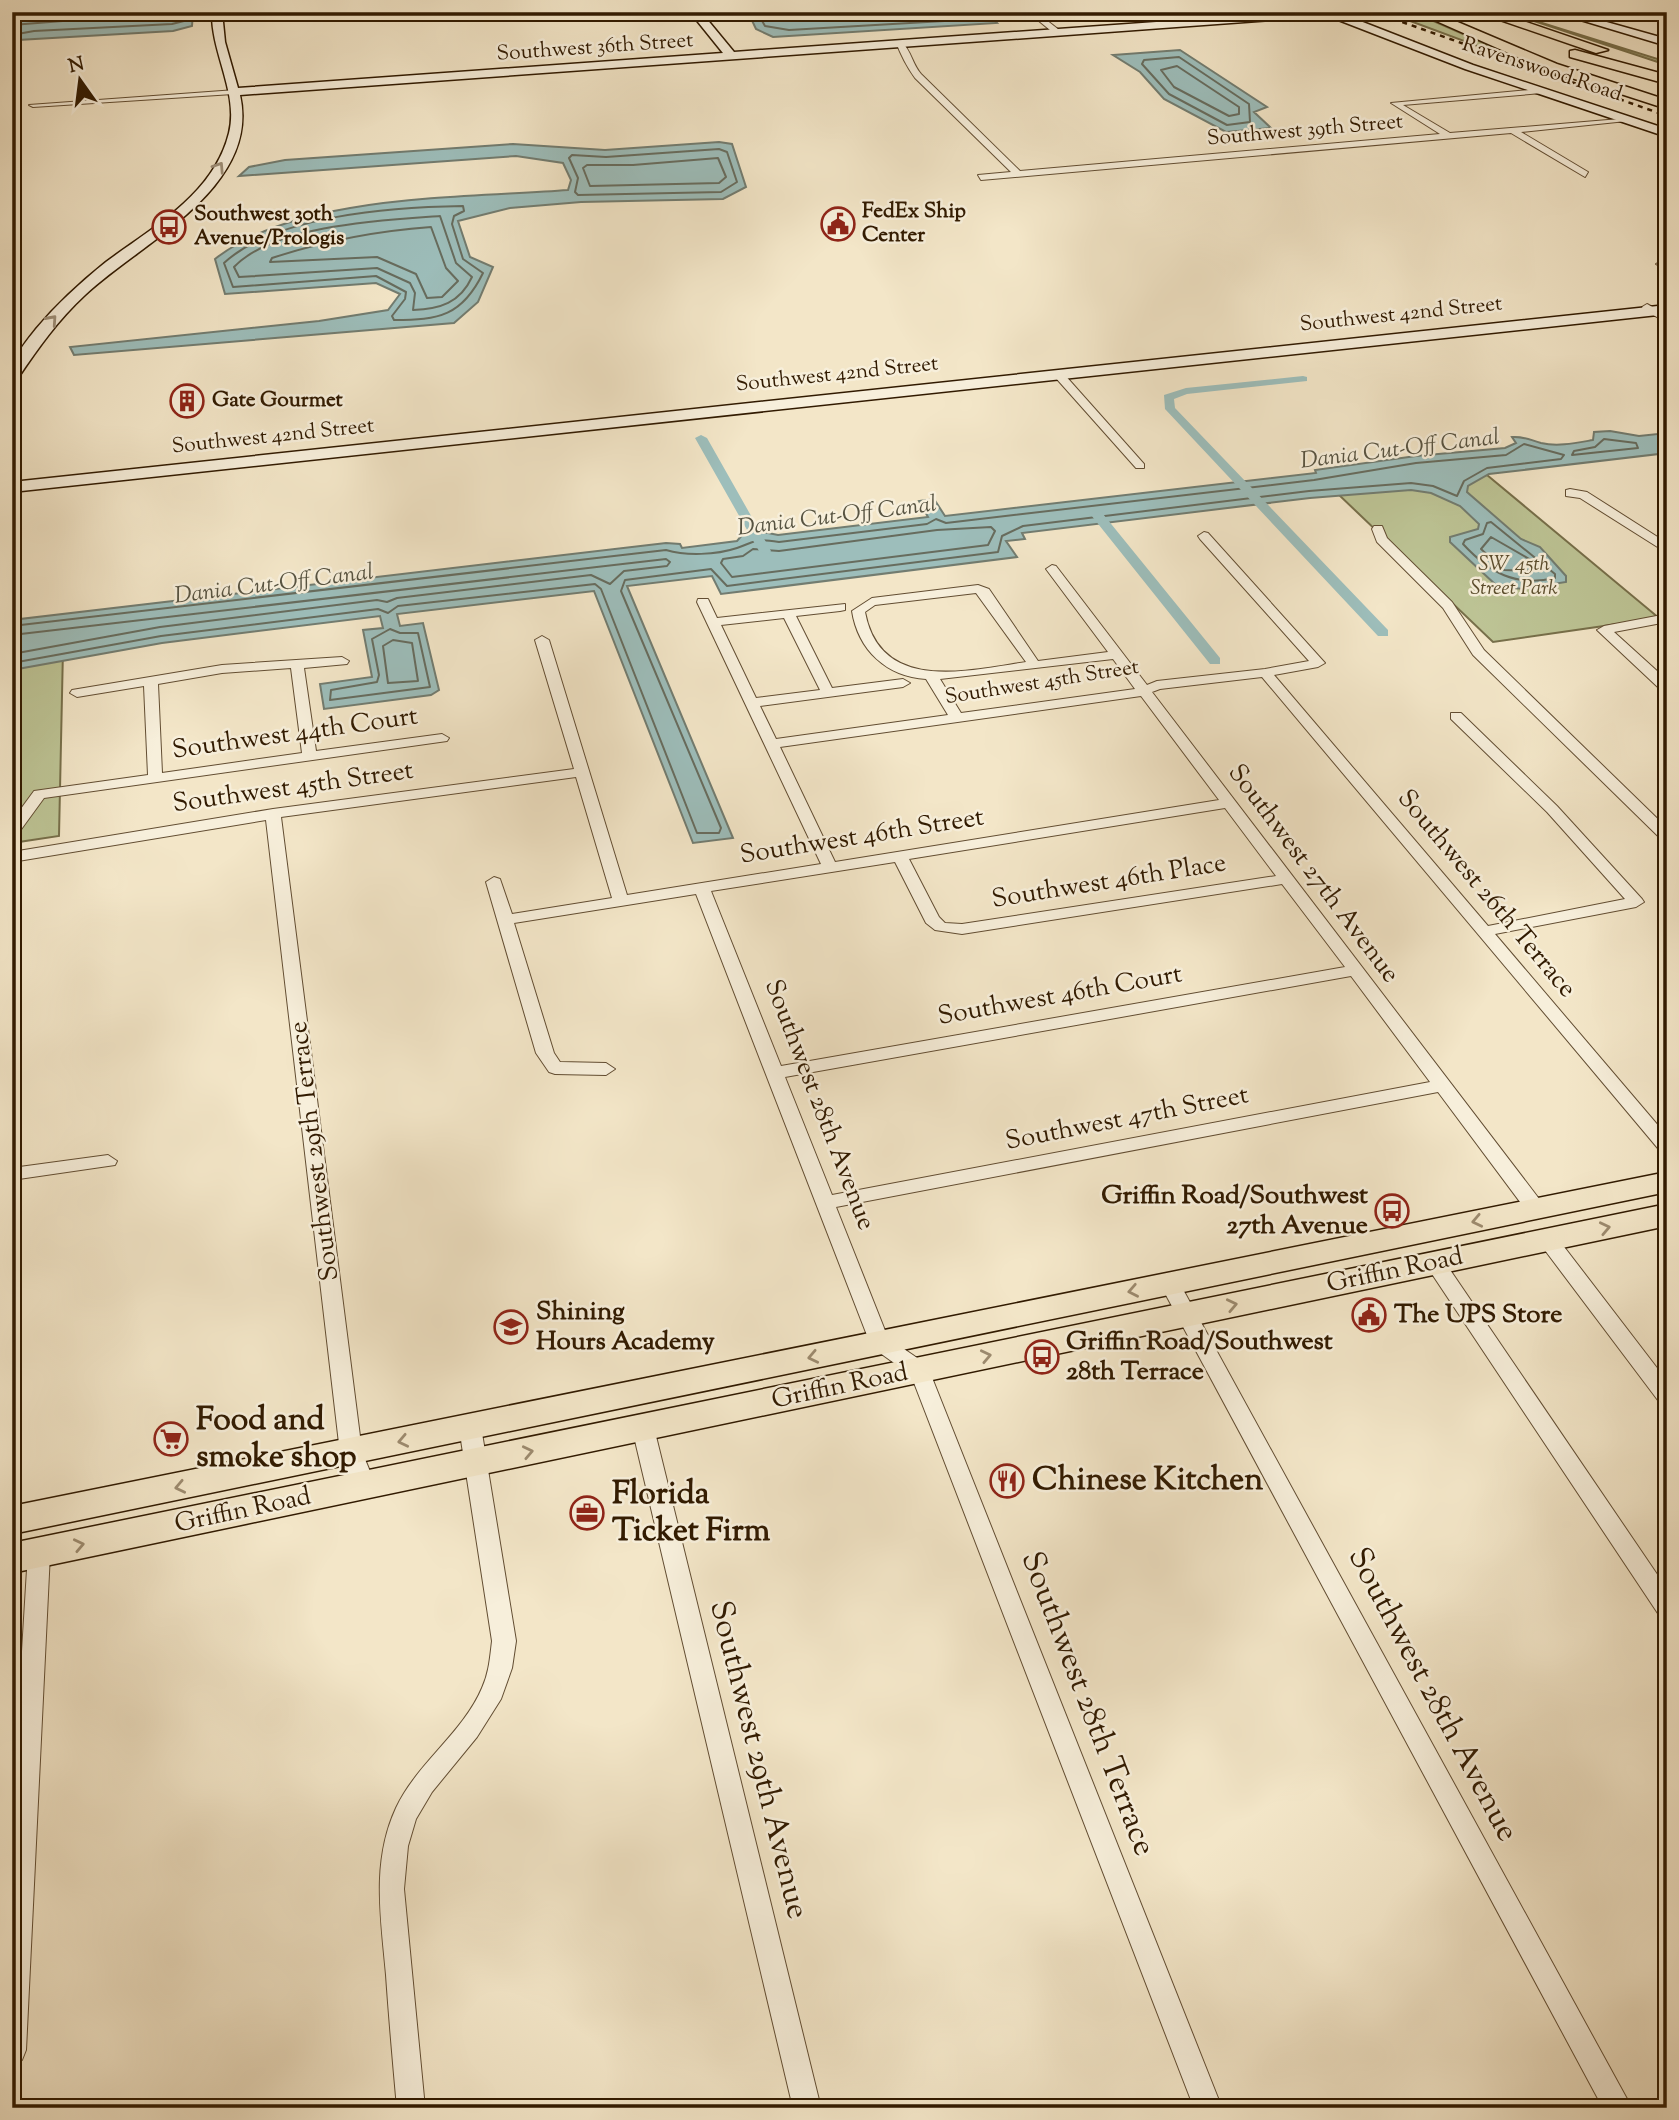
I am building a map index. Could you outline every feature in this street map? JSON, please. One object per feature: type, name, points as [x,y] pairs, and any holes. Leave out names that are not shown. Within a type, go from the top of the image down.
[{"type":"highway","points":[[1422,12],[1552,67],[1667,105]]},
{"type":"highway","points":[[1448,12],[1484,18],[1667,68]]},
{"type":"highway","points":[[1458,12],[1667,79]]},
{"type":"highway","points":[[1472,12],[1642,71]]},
{"type":"highway","points":[[1495,12],[1610,53]]},
{"type":"highway","points":[[1505,12],[1667,68]]},
{"type":"highway","points":[[1529,12],[1667,58]]},
{"type":"highway","points":[[1484,18],[1667,79]]},
{"type":"highway","points":[[1484,18],[1667,93]]},
{"type":"main road","name":"Griffin Road","points":[[12,1520],[1667,1182]]},
{"type":"main road","points":[[1548,1240],[1592,1197]]},
{"type":"main road","points":[[1490,1252],[1535,1209]]},
{"type":"main road","name":"Griffin Road","points":[[26,1555],[1435,1263],[1665,1218]]},
{"type":"street","points":[[12,374],[39,334],[74,297],[166,225],[216,174],[236,130],[233,92],[204,12]]},
{"type":"street","points":[[217,12],[212,39],[220,107]]},
{"type":"street","points":[[695,12],[733,58]]},
{"type":"street","points":[[1031,12],[1059,33]]},
{"type":"street","points":[[1559,12],[1667,43]]},
{"type":"street","name":"Southwest 36th Street","points":[[33,106],[733,58],[1327,13]]},
{"type":"street","name":"Ravenswood Road","points":[[1327,13],[1539,91],[1667,133]]},
{"type":"street","points":[[899,44],[908,53],[909,65],[918,76],[1018,174]]},
{"type":"street","points":[[1448,136],[1395,103],[1539,91]]},
{"type":"street","name":"Southwest 39th Street","points":[[981,177],[1632,120]]},
{"type":"street","points":[[1512,130],[1585,174]]},
{"type":"street","points":[[45,306],[85,270],[145,227],[193,180]]},
{"type":"street","name":"Southwest 42nd Street","points":[[12,478],[1298,344],[1660,311]]},
{"type":"street","name":"Southwest 42nd Street","points":[[12,487],[1660,311]]},
{"type":"street","points":[[1280,351],[1298,344]]},
{"type":"street","points":[[1059,375],[1140,466]]},
{"type":"street","points":[[950,386],[976,377]]},
{"type":"street","points":[[1570,493],[1583,495],[1667,549]]},
{"type":"street","points":[[1378,529],[1381,539],[1443,599],[1468,630],[1478,652],[1667,837]]},
{"type":"street","name":"Southwest 45th Street","points":[[772,744],[1142,692],[1157,685],[1265,673],[1318,663],[1204,536]]},
{"type":"street","name":"Southwest 27th Avenue","points":[[1052,569],[1142,692],[1535,1209]]},
{"type":"street","points":[[1032,663],[984,592],[978,589],[872,602],[858,611],[859,624],[887,664],[902,671],[932,677],[1115,655]]},
{"type":"street","points":[[703,602],[830,867]]},
{"type":"street","points":[[713,622],[840,607]]},
{"type":"street","points":[[788,613],[828,693]]},
{"type":"street","points":[[1667,618],[1604,630],[1667,688]]},
{"type":"street","points":[[542,640],[621,901]]},
{"type":"street","points":[[77,693],[222,669],[342,661]]},
{"type":"street","points":[[297,666],[310,757]]},
{"type":"street","name":"Southwest 26th Terrace","points":[[1265,673],[1667,1148]]},
{"type":"street","points":[[932,677],[957,718]]},
{"type":"street","points":[[151,680],[155,779]]},
{"type":"street","points":[[751,703],[903,683]]},
{"type":"street","points":[[1456,716],[1552,809],[1636,902],[1482,932]]},
{"type":"street","name":"Southwest 44th Court","points":[[12,832],[39,794],[442,738]]},
{"type":"street","name":"Southwest 45th Street","points":[[12,857],[273,814],[582,772]]},
{"type":"street","name":"Southwest 46th Street","points":[[505,920],[1228,803]]},
{"type":"street","name":"Southwest 29th Terrace","points":[[273,814],[351,1452],[365,1486]]},
{"type":"street","name":"Southwest 46th Place","points":[[900,856],[932,920],[941,927],[962,929],[1284,879]]},
{"type":"street","points":[[494,882],[545,1053],[555,1068],[606,1069]]},
{"type":"street","name":"Southwest 28th Avenue","points":[[702,888],[880,1343]]},
{"type":"street","name":"Southwest 46th Court","points":[[776,1073],[1353,971]]},
{"type":"street","name":"Southwest 47th Street","points":[[824,1203],[1440,1086]]},
{"type":"street","points":[[12,1174],[108,1161]]},
{"type":"street","points":[[1548,1240],[1667,1397]]},
{"type":"street","points":[[1435,1263],[1667,1608]]},
{"type":"street","name":"Southwest 28th Avenue","points":[[1170,1284],[1618,2108]]},
{"type":"street","points":[[880,1343],[919,1370]]},
{"type":"street","name":"Southwest 28th Terrace","points":[[919,1370],[1208,2108]]},
{"type":"street","points":[[411,2108],[391,1889],[391,1861],[410,1805],[492,1699],[504,1662],[504,1641],[470,1427]]},
{"type":"street","name":"Southwest 29th Avenue","points":[[643,1428],[807,2108]]},
{"type":"street","points":[[12,2050],[26,1555]]},
{"type":"green space","points":[[1386,12],[1413,12],[1561,77]]},
{"type":"green space","points":[[1507,12],[1667,62],[1667,65]]},
{"type":"green space","name":"SW 45th Street Park","points":[[1487,475],[1659,618],[1493,642],[1337,493]]},
{"type":"green space","points":[[63,649],[59,836],[12,843],[12,655]]},
{"type":"water","points":[[12,12],[193,12],[192,26],[173,31],[18,40],[12,51]]},
{"type":"water","points":[[748,12],[986,12],[997,23],[773,37],[756,29]]},
{"type":"water","points":[[1180,50],[1267,107],[1254,112],[1271,128],[1226,132],[1164,99],[1140,72],[1113,55]]},
{"type":"water","points":[[719,142],[732,144],[746,187],[723,199],[581,202],[510,208],[458,221],[470,257],[493,267],[478,302],[454,323],[74,355],[70,347],[319,321],[388,310],[400,294],[376,283],[225,294],[215,259],[249,238],[290,222],[336,211],[433,198],[568,190],[571,180],[563,163],[516,156],[239,176],[249,167],[285,160],[513,144],[605,150]]},
{"type":"water","points":[[1610,431],[1639,436],[1667,433],[1667,453],[1489,474],[1468,486],[1467,492],[1521,539],[1540,547],[1566,576],[1566,582],[1523,589],[1497,586],[1450,542],[1450,537],[1478,529],[1479,524],[1460,506],[1431,493],[1411,490],[1310,498],[1022,533],[1025,539],[1006,541],[1017,557],[721,594],[712,576],[627,586],[733,838],[693,843],[594,591],[397,614],[400,626],[423,623],[439,690],[431,695],[324,709],[320,684],[372,677],[363,630],[383,628],[380,616],[162,643],[12,670],[12,620],[666,543],[680,544],[682,548],[737,541],[743,534],[763,532],[778,535],[928,517],[919,501],[934,499],[945,516],[1316,473],[1315,470],[1416,456],[1505,448],[1516,443],[1512,437],[1560,445],[1593,440],[1594,432]]},
{"type":"waterway","points":[[1303,379],[1186,391],[1168,397],[1170,409],[1383,633]]},
{"type":"waterway","name":"Dania Cut-Off Canal","points":[[701,438],[765,551]]},
{"type":"waterway","points":[[1095,512],[1215,661]]},
{"type":"railway","points":[[1374,12],[1667,116]]},
{"type":"place","name":"FedEx Ship Center","points":[[838,224]]},
{"type":"place","name":"Southwest 30th Avenue/Prologis","points":[[169,227]]},
{"type":"place","name":"Gate Gourmet","points":[[187,401]]},
{"type":"place","name":"Griffin Road/Southwest 27th Avenue","points":[[1392,1211]]},
{"type":"place","name":"The UPS Store","points":[[1369,1315]]},
{"type":"place","name":"Shining Hours Academy","points":[[511,1327]]},
{"type":"place","name":"Griffin Road/Southwest 28th Terrace","points":[[1042,1357]]},
{"type":"place","name":"Food and smoke shop","points":[[171,1439]]},
{"type":"place","name":"Chinese Kitchen","points":[[1007,1481]]},
{"type":"place","name":"Florida Ticket Firm","points":[[587,1513]]}]
